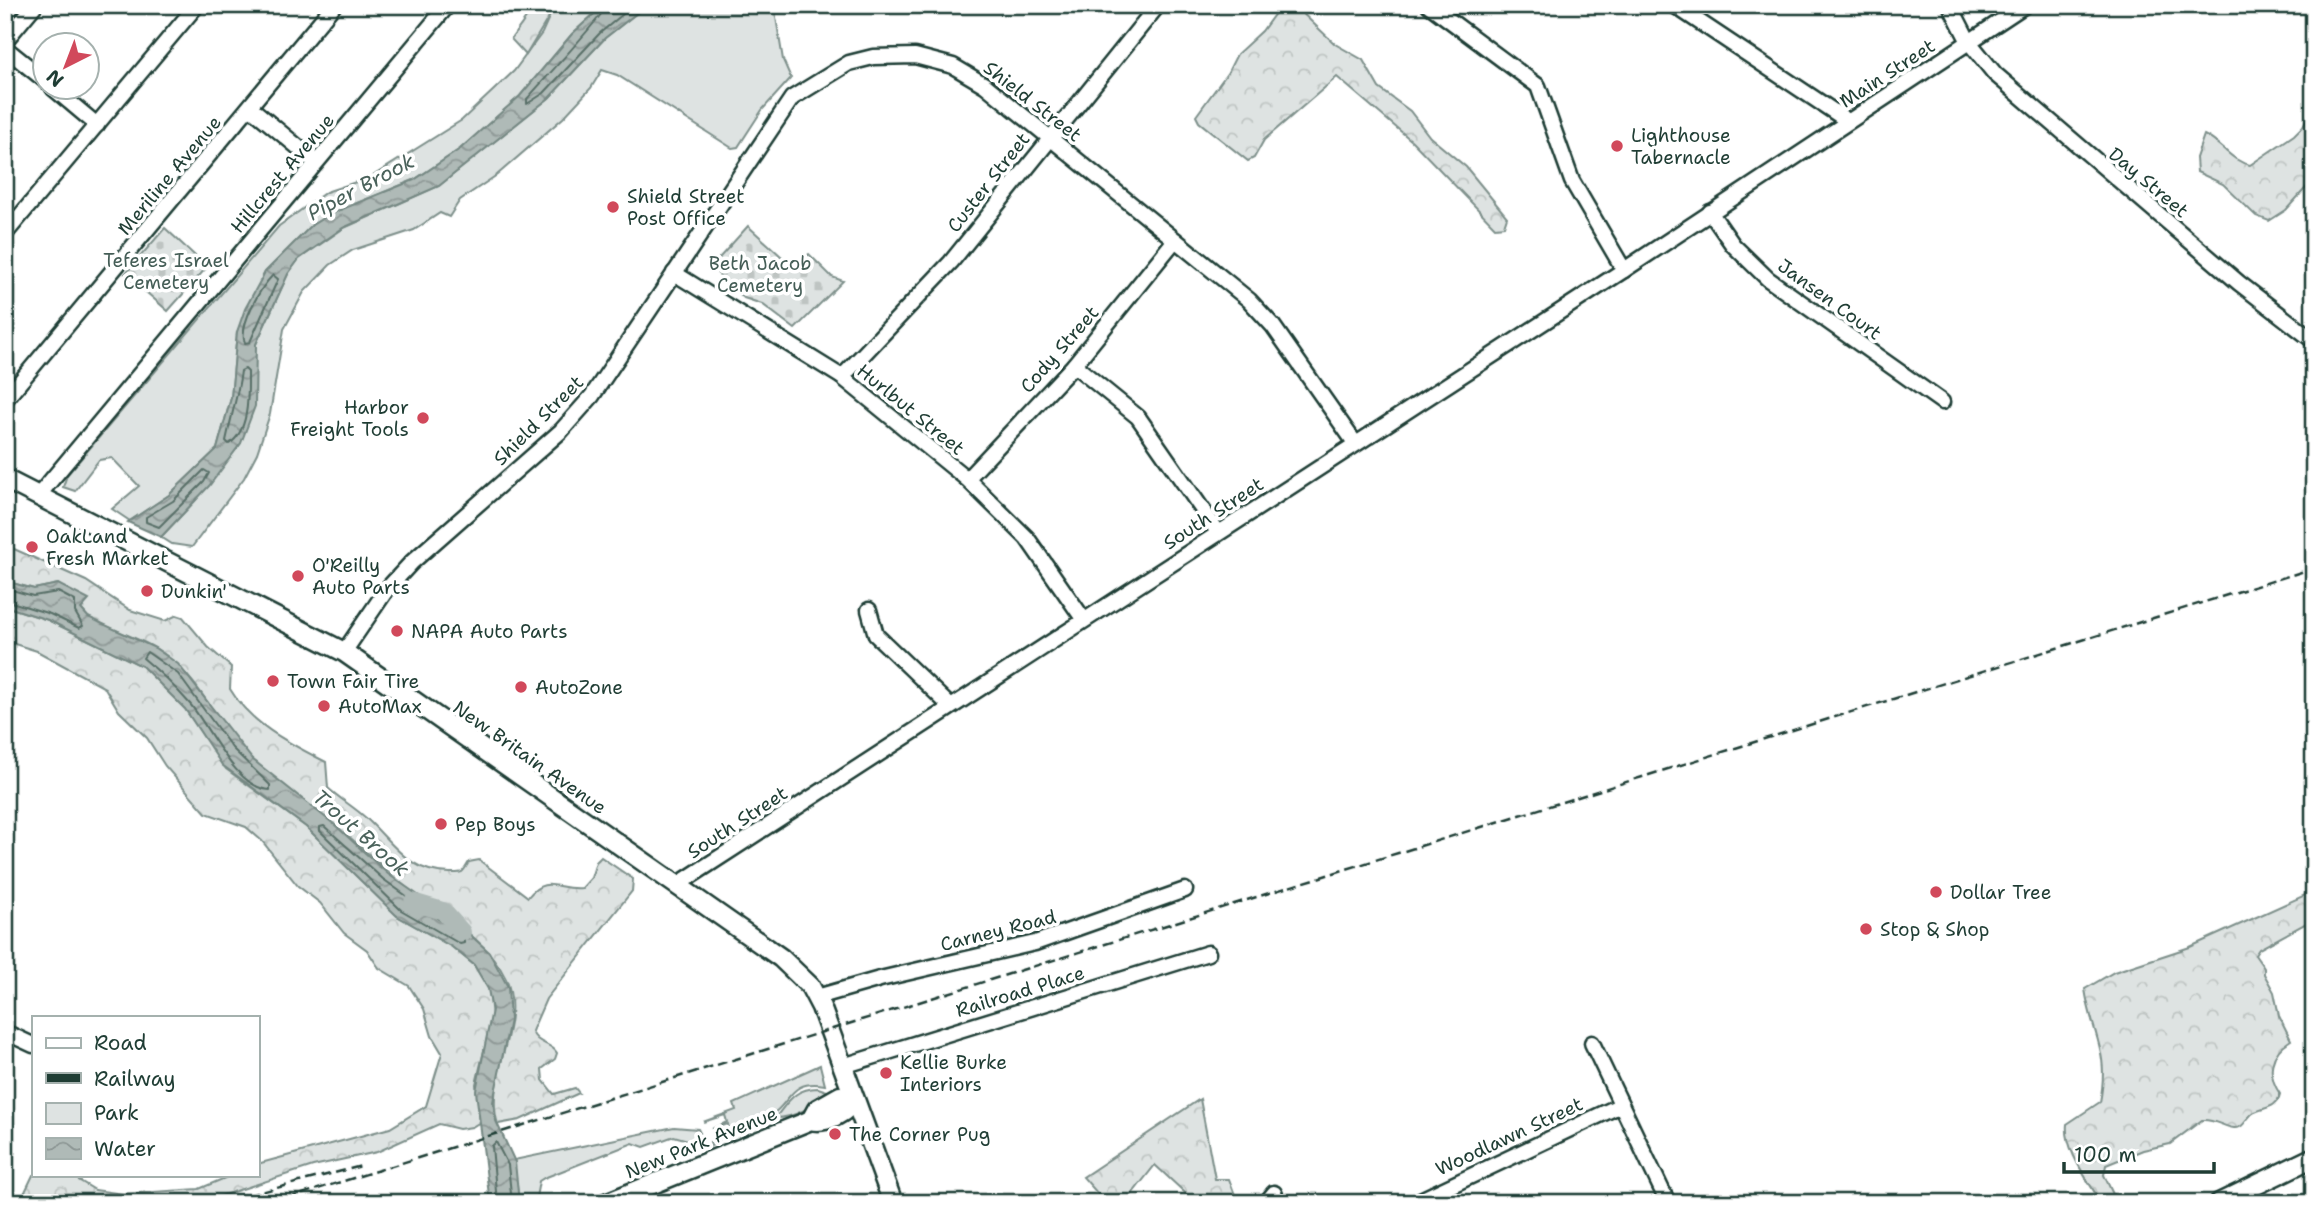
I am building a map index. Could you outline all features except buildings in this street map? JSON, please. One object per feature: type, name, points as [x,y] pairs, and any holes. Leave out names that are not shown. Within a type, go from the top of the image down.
[{"type":"main road","name":"New Britain Avenue","points":[[5,479],[344,652],[781,958],[801,976],[817,997],[893,1203]]},
{"type":"main road","name":"New Park Avenue","points":[[606,1203],[811,1121],[817,1109],[840,1096],[854,1099]]},
{"type":"main road","points":[[2219,1203],[2314,1157]]},
{"type":"street","points":[[5,41],[35,5]]},
{"type":"street","points":[[5,234],[197,5]]},
{"type":"street","name":"Meriline Avenue","points":[[5,400],[251,108],[334,5]]},
{"type":"street","name":"Hillcrest Avenue","points":[[38,496],[448,5]]},
{"type":"street","name":"Custer Street","points":[[842,377],[951,262],[1158,5]]},
{"type":"street","points":[[1429,5],[1538,86],[1572,181],[1624,270]]},
{"type":"street","points":[[1674,5],[1848,121]]},
{"type":"street","name":"Day Street","points":[[1950,5],[1969,43],[1995,74],[2238,283],[2314,341]]},
{"type":"street","name":"Main Street","points":[[1770,174],[2025,5]]},
{"type":"street","points":[[5,48],[32,70]]},
{"type":"street","name":"Shield Street","points":[[344,652],[387,589],[412,562],[561,431],[592,396],[792,98],[849,63],[873,57],[915,56],[953,66],[985,85],[1249,300],[1273,326],[1355,443]]},
{"type":"street","points":[[70,102],[97,125]]},
{"type":"street","points":[[251,108],[316,162]]},
{"type":"street","name":"South Street","points":[[677,885],[1770,174]]},
{"type":"street","name":"Jansen Court","points":[[1710,212],[1734,245],[1768,279],[1942,402]]},
{"type":"street","name":"Cody Street","points":[[967,479],[1074,365],[1175,240]]},
{"type":"street","name":"Hurlbut Street","points":[[674,273],[842,377],[967,479],[1027,538],[1084,620]]},
{"type":"street","points":[[1074,365],[1139,417],[1218,532]]},
{"type":"street","points":[[869,610],[876,635],[950,706]]},
{"type":"street","name":"Carney Road","points":[[817,997],[874,980],[1035,943],[1185,890]]},
{"type":"street","name":"Railroad Place","points":[[844,1066],[1208,953]]},
{"type":"street","points":[[5,1031],[32,1044]]},
{"type":"street","points":[[1592,1043],[1668,1203]]},
{"type":"street","name":"Woodlawn Street","points":[[1414,1203],[1621,1105]]},
{"type":"green space","points":[[531,5],[568,5],[550,15],[526,55],[511,39],[529,14]]},
{"type":"green space","points":[[568,5],[604,5],[572,34],[520,96],[460,149],[414,180],[330,214],[312,225],[265,272],[237,332],[231,398],[217,449],[169,495],[130,521],[112,509],[139,486],[112,458],[99,460],[75,491],[63,487],[67,475],[279,226],[326,192],[371,177],[462,120],[514,71],[542,33],[550,15]]},
{"type":"green space","points":[[647,5],[774,5],[783,60],[791,78],[762,110],[738,147],[732,148],[617,75],[602,70],[591,88],[563,118],[497,175],[460,200],[449,217],[440,213],[414,230],[353,250],[330,265],[304,292],[284,329],[270,414],[257,453],[244,478],[192,547],[172,544],[161,537],[195,501],[241,443],[256,344],[288,274],[299,259],[344,228],[439,186],[549,98],[605,38]]},
{"type":"green space","points":[[1281,5],[1297,8],[1335,44],[1363,60],[1379,88],[1410,111],[1430,137],[1466,167],[1507,217],[1504,226],[1495,227],[1412,141],[1337,77],[1264,140],[1254,158],[1248,161],[1199,122],[1196,116],[1228,72],[1237,54],[1262,31]]},
{"type":"green space","points":[[2314,105],[2314,179],[2286,210],[2269,221],[2256,216],[2223,184],[2197,172],[2196,158],[2204,135],[2237,160],[2250,165],[2294,135],[2303,126]]},
{"type":"green space","name":"Beth Jacob Cemetery","points":[[748,226],[793,267],[809,254],[832,277],[843,281],[795,329],[762,304],[744,298],[711,267]]},
{"type":"green space","name":"Teferes Israel Cemetery","points":[[165,228],[207,267],[168,311],[125,274]]},
{"type":"green space","points":[[5,545],[86,581],[130,610],[165,621],[177,615],[183,617],[208,647],[231,667],[230,689],[249,713],[273,732],[326,762],[328,788],[366,818],[403,855],[424,868],[436,872],[457,873],[462,872],[469,862],[479,860],[528,897],[541,886],[547,885],[582,888],[591,878],[596,862],[601,857],[633,879],[632,891],[546,999],[532,1031],[537,1039],[557,1053],[555,1059],[542,1069],[543,1080],[554,1094],[575,1088],[579,1093],[520,1120],[498,1124],[496,1089],[508,1033],[511,996],[506,979],[492,956],[474,938],[418,897],[347,835],[254,761],[234,740],[190,678],[168,657],[150,645],[88,617],[81,609],[85,604],[58,584],[34,589],[5,581]]},
{"type":"green space","points":[[5,606],[48,620],[142,666],[185,709],[226,769],[306,827],[397,916],[452,947],[474,965],[489,989],[492,1017],[476,1084],[480,1122],[472,1127],[459,1129],[439,1124],[377,1152],[313,1166],[199,1203],[30,1203],[24,1194],[33,1176],[72,1176],[95,1190],[123,1194],[199,1189],[230,1176],[259,1176],[259,1163],[390,1128],[426,1106],[442,1053],[432,1036],[424,1009],[409,986],[379,968],[367,950],[344,933],[320,903],[298,886],[262,841],[246,827],[206,813],[165,766],[147,738],[119,711],[105,688],[37,651],[5,641]]},
{"type":"green space","points":[[2314,891],[2314,919],[2259,949],[2255,955],[2264,968],[2264,974],[2274,992],[2279,1016],[2291,1040],[2278,1051],[2272,1064],[2279,1099],[2252,1114],[2238,1128],[2202,1120],[2170,1144],[2143,1150],[2106,1165],[2104,1175],[2117,1203],[2101,1203],[2073,1155],[2067,1134],[2067,1124],[2100,1102],[2103,1084],[2099,1044],[2085,989],[2114,972],[2190,947]]},
{"type":"green space","points":[[820,1065],[825,1085],[804,1085],[798,1088],[770,1116],[738,1125],[711,1146],[710,1142],[729,1129],[728,1124],[712,1129],[727,1122],[725,1115],[703,1122],[736,1110],[734,1104]]},
{"type":"green space","points":[[818,1088],[827,1091],[810,1107],[797,1114],[775,1118],[798,1093]]},
{"type":"green space","points":[[1200,1099],[1215,1179],[1229,1179],[1238,1203],[1196,1203],[1155,1165],[1125,1203],[1106,1203],[1083,1177]]},
{"type":"green space","points":[[674,1127],[698,1129],[703,1139],[695,1142],[674,1136],[644,1147],[633,1143],[544,1178],[539,1181],[535,1203],[519,1203],[514,1160]]},
{"type":"water","points":[[604,5],[647,5],[605,38],[549,98],[439,186],[343,228],[299,259],[288,274],[256,344],[255,406],[241,443],[209,486],[161,537],[128,522],[169,495],[217,449],[231,398],[237,332],[245,309],[265,272],[312,225],[330,214],[414,180],[460,149],[520,96],[572,34]]},
{"type":"water","points":[[5,581],[34,589],[58,584],[89,600],[81,609],[88,617],[155,648],[178,664],[252,759],[335,825],[388,874],[455,921],[489,952],[508,987],[510,1020],[493,1102],[496,1121],[515,1162],[519,1203],[490,1203],[476,1091],[492,1010],[488,989],[474,965],[452,947],[397,916],[306,827],[222,765],[185,709],[142,666],[48,620],[5,606]]},
{"type":"waterway","name":"Trout Brook","points":[[413,902],[443,911],[462,932]]},
{"type":"railway","points":[[273,1203],[2314,568]]},
{"type":"railway","points":[[219,1203],[361,1166]]},
{"type":"place","name":"Lighthouse Tabernacle","points":[[1617,146]]},
{"type":"place","name":"Shield Street Post Office","points":[[613,207]]},
{"type":"place","name":"Harbor Freight Tools","points":[[423,418]]},
{"type":"place","name":"OakLand Fresh Market","points":[[32,547]]},
{"type":"place","name":"O'Reilly Auto Parts","points":[[298,576]]},
{"type":"place","name":"Dunkin'","points":[[147,591]]},
{"type":"place","name":"NAPA Auto Parts","points":[[397,631]]},
{"type":"place","name":"Town Fair Tire","points":[[273,681]]},
{"type":"place","name":"AutoZone","points":[[521,687]]},
{"type":"place","name":"AutoMax","points":[[324,706]]},
{"type":"place","name":"Pep Boys","points":[[441,824]]},
{"type":"place","name":"Dollar Tree","points":[[1936,892]]},
{"type":"place","name":"Stop & Shop","points":[[1866,929]]},
{"type":"place","name":"Kellie Burke Interiors","points":[[886,1073]]},
{"type":"place","name":"The Corner Pug","points":[[835,1134]]},
{"type":"water label","name":"Piper Brook","points":[[361,187]]}]
